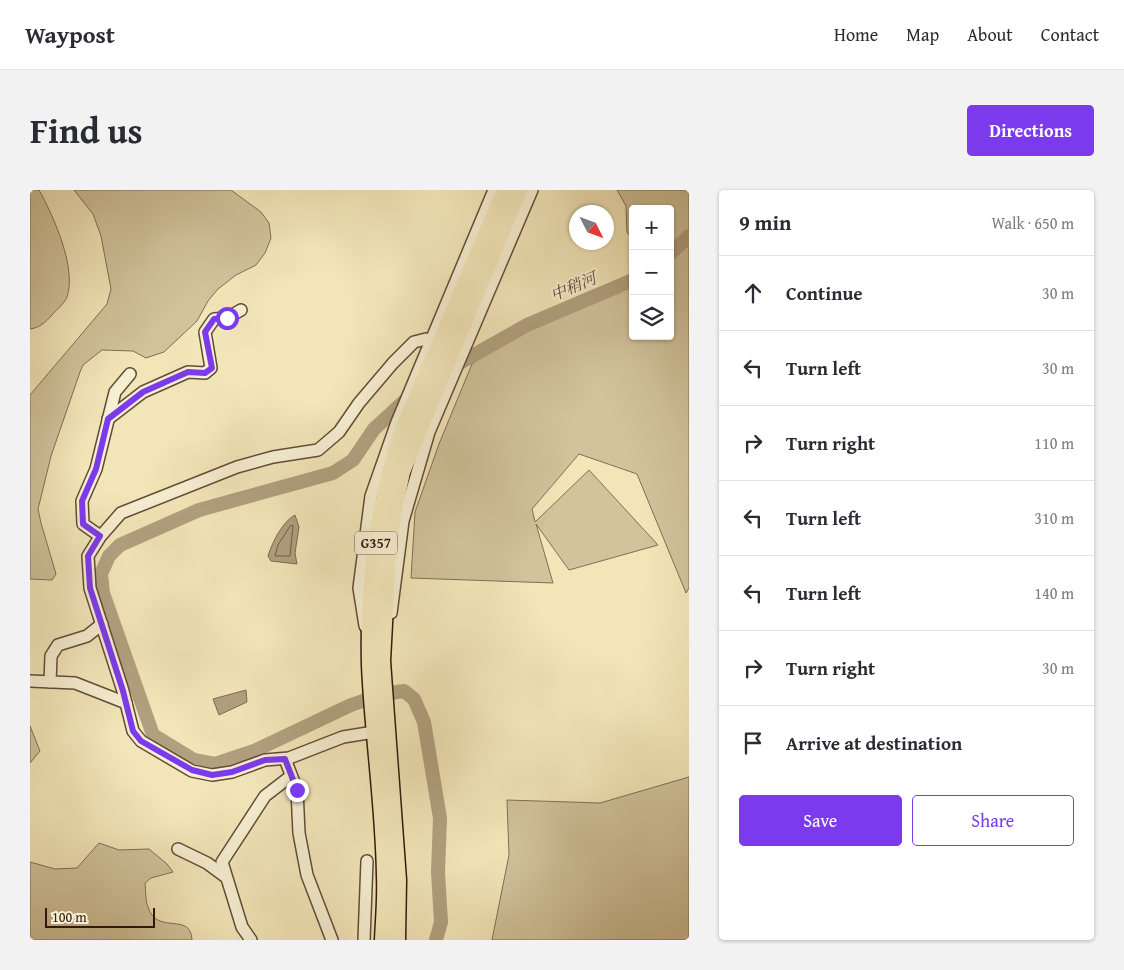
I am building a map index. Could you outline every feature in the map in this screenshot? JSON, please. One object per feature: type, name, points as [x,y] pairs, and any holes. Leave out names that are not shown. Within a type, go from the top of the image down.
[{"type":"highway","name":"G357","points":[[463,323],[505,190]]},
{"type":"highway","name":"G357","points":[[397,940],[398,880],[381,732],[376,662],[393,514],[402,472],[406,426],[463,323],[519,190]]},
{"type":"highway","name":"G357","points":[[381,732],[385,877],[383,940]]},
{"type":"street","points":[[376,662],[359,588],[371,496],[406,426],[429,341],[494,190]]},
{"type":"street","points":[[376,662],[396,587],[403,521],[429,432],[443,399],[463,323],[532,190]]},
{"type":"street","points":[[108,419],[143,392],[188,372],[205,373],[212,368],[205,332],[214,319],[227,318],[241,310]]},
{"type":"street","points":[[381,732],[343,737],[285,759],[265,760],[232,772],[212,775],[192,770],[141,741],[133,731],[90,588],[88,556],[100,536],[121,513],[195,483],[273,457],[318,450],[339,432],[359,403],[393,363],[414,342],[426,339],[429,341]]},
{"type":"street","points":[[100,536],[83,524],[82,501],[96,469],[115,392],[130,374]]},
{"type":"street","points":[[50,682],[50,656],[58,645],[87,636],[102,624]]},
{"type":"street","points":[[30,681],[75,683],[126,703]]},
{"type":"street","points":[[285,759],[297,790],[296,809],[304,860],[332,940]]},
{"type":"street","points":[[251,940],[242,927],[222,862],[265,796],[291,776]]},
{"type":"street","points":[[178,849],[207,863],[226,877]]},
{"type":"street","points":[[364,940],[367,861]]},
{"type":"shaded area","points":[[30,190],[39,190],[57,227],[66,257],[69,285],[67,297],[62,304],[45,322],[30,329]]},
{"type":"shaded area","points":[[74,190],[231,190],[261,212],[269,223],[271,238],[265,253],[256,265],[236,275],[218,289],[208,301],[197,321],[164,352],[146,358],[133,351],[102,350],[83,365],[51,456],[38,509],[56,574],[52,580],[30,579],[30,395],[107,304],[111,289],[101,236],[93,214]]},
{"type":"shaded area","points":[[617,190],[689,190],[689,232],[674,247],[674,205],[629,205],[629,235],[627,232],[626,206]]},
{"type":"shaded area","points":[[689,236],[689,588],[686,593],[637,474],[579,454],[532,509],[535,522],[589,470],[658,545],[569,570],[536,524],[553,583],[411,578],[415,512],[439,444],[472,364],[527,325],[629,282],[629,340],[674,340],[674,250]]},
{"type":"shaded area","points":[[30,726],[40,751],[30,763]]},
{"type":"shaded area","points":[[689,777],[689,940],[492,940],[509,855],[507,800],[600,803]]},
{"type":"shaded area","points":[[99,843],[119,850],[149,849],[167,864],[173,872],[151,878],[145,883],[147,904],[152,916],[166,923],[180,924],[186,927],[190,931],[192,940],[30,940],[30,862],[55,869],[77,868]]},
{"type":"water","points":[[295,515],[299,527],[295,553],[297,564],[271,561],[268,556],[275,539],[290,518]]},
{"type":"water","points":[[246,690],[247,702],[219,715],[213,699]]},
{"type":"waterway","name":"中稍河","points":[[674,250],[689,236]]},
{"type":"waterway","name":"中稍河","points":[[449,369],[527,325],[629,282]]},
{"type":"waterway","points":[[409,397],[374,429],[353,460],[333,473],[199,510],[120,545],[109,556],[101,574],[103,593],[153,735],[194,760],[215,764],[254,751],[351,705],[383,694],[404,691],[414,699],[424,722],[440,818],[438,872],[441,922],[436,940]]},
{"type":"route","points":[[227,318],[214,319],[205,332],[212,368],[205,373],[188,372],[143,392],[124,409],[108,419],[96,469],[82,501],[83,524],[100,536],[88,556],[90,588],[123,691],[133,731],[141,741],[192,770],[212,775],[232,772],[265,760],[277,761],[285,759],[297,790]]}]
